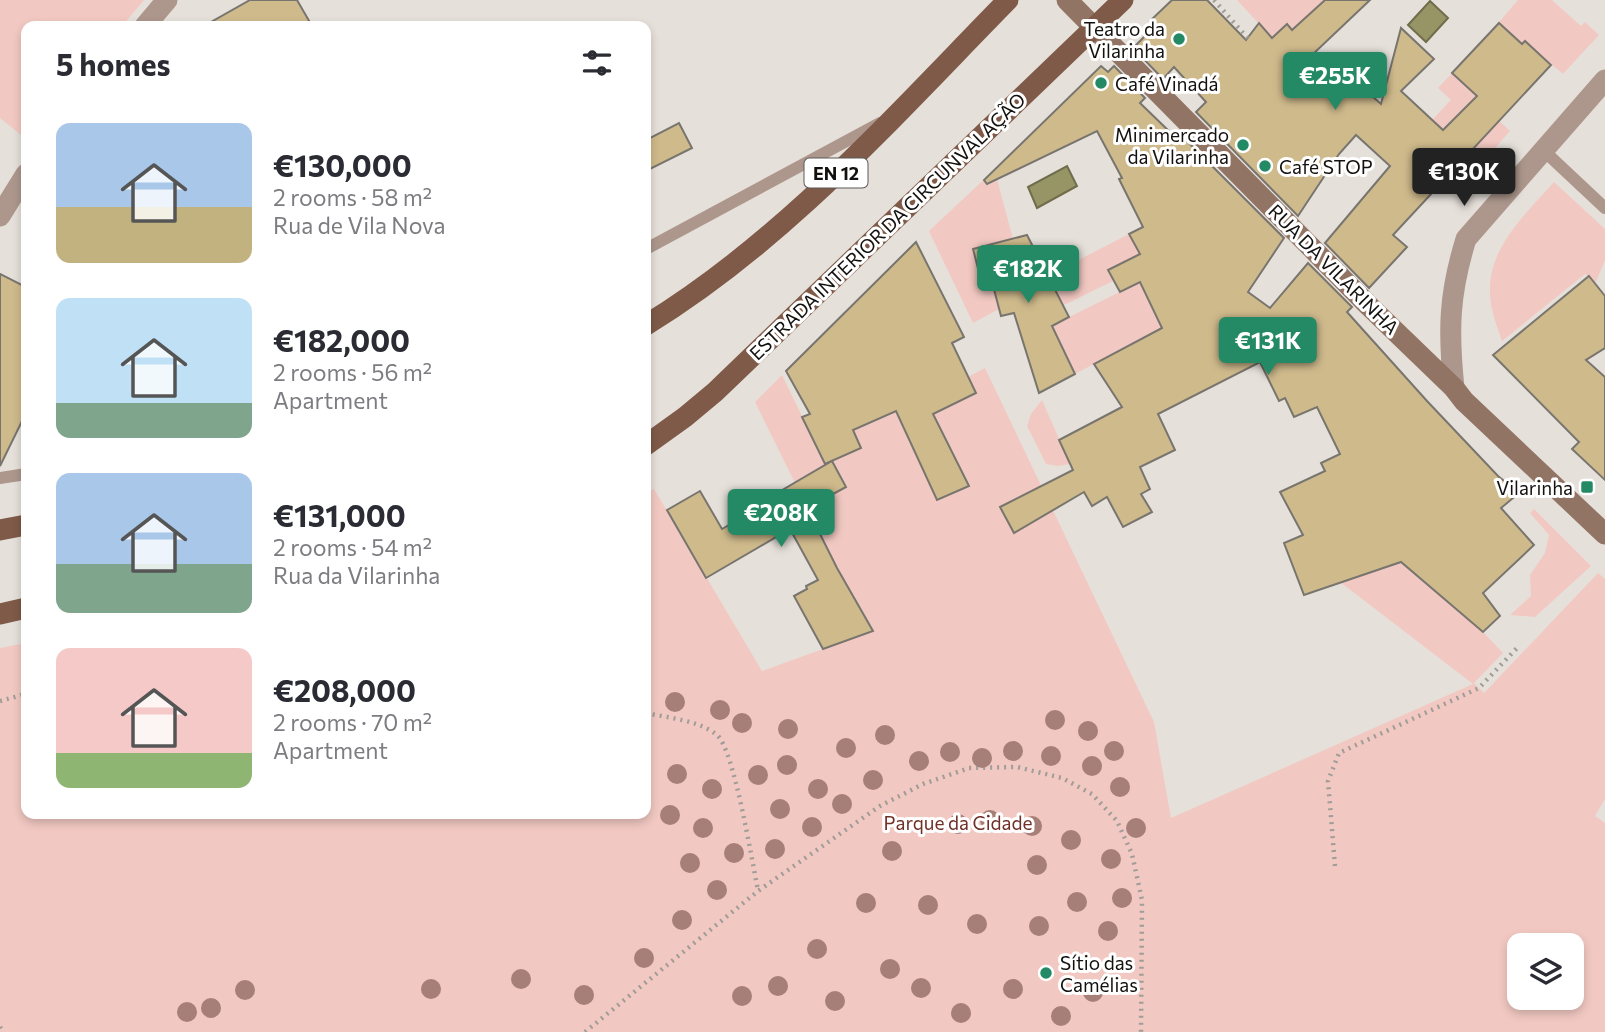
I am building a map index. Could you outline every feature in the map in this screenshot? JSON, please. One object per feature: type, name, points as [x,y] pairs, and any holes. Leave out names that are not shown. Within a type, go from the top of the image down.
[{"type":"main road","name":"EN 12","points":[[651,322],[710,282],[766,239],[899,113],[1008,0]]},
{"type":"main road","name":"RUA DA VILARINHA","points":[[1067,0],[1464,401],[1605,534]]},
{"type":"main road","name":"ESTRADA INTERIOR DA CIRCUNVALAÇÃO","points":[[651,441],[715,392],[1123,0]]},
{"type":"main road","points":[[0,530],[21,526]]},
{"type":"main road","points":[[0,614],[21,609]]},
{"type":"street","points":[[149,21],[167,0]]},
{"type":"street","points":[[1454,388],[1449,324],[1457,267],[1466,239],[1605,80]]},
{"type":"street","points":[[0,216],[21,182]]},
{"type":"lane","points":[[651,246],[899,113]]},
{"type":"lane","points":[[1542,149],[1605,208]]},
{"type":"lane","points":[[0,478],[21,475]]},
{"type":"path","points":[[1214,0],[1251,42]]},
{"type":"path","points":[[1335,866],[1328,781],[1339,752],[1479,688],[1517,648]]},
{"type":"path","points":[[0,701],[21,695]]},
{"type":"path","points":[[651,714],[693,723],[715,734],[724,742],[734,774],[758,891]]},
{"type":"path","points":[[585,1032],[758,891],[880,806],[923,784],[969,768],[1017,767],[1062,778],[1092,794],[1117,821],[1132,855],[1142,900],[1141,1032]]},
{"type":"path","points":[[0,1027],[3,1032]]},
{"type":"green space","points":[[0,0],[144,0],[126,21],[21,21],[21,135],[0,118]]},
{"type":"green space","points":[[1237,0],[1325,0],[1305,42],[1287,25],[1272,38]]},
{"type":"green space","points":[[1518,0],[1552,0],[1581,26],[1585,22],[1599,35],[1563,74],[1525,42],[1522,44],[1506,39],[1494,28]]},
{"type":"green space","points":[[1456,69],[1469,80],[1465,85],[1477,96],[1475,98],[1510,131],[1458,190],[1446,178],[1472,150],[1447,127],[1443,130],[1432,120],[1451,100],[1438,88]]},
{"type":"green space","points":[[992,172],[997,179],[1013,239],[974,249],[981,280],[991,278],[999,309],[973,323],[929,231]]},
{"type":"green space","points":[[1554,182],[1605,229],[1605,260],[1595,284],[1585,274],[1502,341],[1492,309],[1492,272],[1506,239]]},
{"type":"green space","points":[[1129,234],[1140,254],[1108,270],[1113,281],[1062,306],[1067,318],[1140,282],[1222,296],[1075,374],[1052,326],[1026,287]]},
{"type":"green space","name":"Parque da Cidade","points":[[909,365],[976,393],[968,377],[985,368],[1154,722],[1171,818],[1473,684],[1340,582],[1401,562],[1483,632],[1503,653],[1474,683],[1484,693],[1598,573],[1605,579],[1605,799],[1595,816],[1605,823],[1605,1032],[0,1032],[0,648],[21,644],[21,819],[651,819],[651,491],[654,489],[762,671],[873,631],[837,568],[755,402],[782,375],[838,490],[845,486],[823,442],[846,454],[861,448],[853,430],[889,415]]},
{"type":"green space","points":[[1042,400],[1070,464],[1046,464],[1027,426],[1031,414]]},
{"type":"green space","points":[[1534,509],[1591,566],[1535,617],[1510,615],[1531,596],[1530,575],[1545,553],[1549,535],[1530,513]]},
{"type":"shaded area","points":[[1430,1],[1448,18],[1426,42],[1408,25]]},
{"type":"shaded area","points":[[1067,166],[1077,186],[1037,208],[1028,187]]},
{"type":"building","points":[[250,0],[297,0],[309,21],[213,21]]},
{"type":"building","points":[[1172,0],[1207,0],[1246,40],[1259,23],[1272,38],[1287,24],[1292,30],[1325,0],[1370,0],[1312,55],[1349,91],[1356,82],[1381,104],[1401,28],[1434,59],[1401,91],[1443,130],[1477,96],[1452,73],[1499,23],[1522,44],[1525,41],[1551,65],[1393,235],[1407,247],[1369,288],[1325,243],[1390,166],[1356,135],[1339,154],[1298,216],[1196,112],[1206,102],[1174,67],[1163,79],[1133,48],[1155,26],[1150,21]]},
{"type":"building","points":[[1101,66],[1108,72],[1114,66],[1145,98],[1140,103],[1173,135],[1177,131],[1284,238],[1248,292],[1270,308],[1308,263],[1352,307],[1347,312],[1427,401],[1498,476],[1519,493],[1501,508],[1534,545],[1483,593],[1500,616],[1483,632],[1401,562],[1304,595],[1284,543],[1303,535],[1280,492],[1325,471],[1321,463],[1340,454],[1317,407],[1294,417],[1285,398],[1279,401],[1260,362],[1158,414],[1175,450],[1140,467],[1150,489],[1141,494],[1152,512],[1123,527],[1107,497],[1092,506],[1084,492],[1014,533],[1000,507],[1073,470],[1059,440],[1122,407],[1094,364],[1162,328],[1140,282],[1120,292],[1108,270],[1140,254],[1129,234],[1143,227],[1119,179],[1122,178],[1097,131],[987,184],[984,180]]},
{"type":"building","points":[[679,123],[692,148],[651,168],[651,137]]},
{"type":"building","points":[[1027,235],[1069,317],[1052,326],[1075,374],[1039,393],[1014,313],[1001,316],[991,278],[981,280],[973,249]]},
{"type":"building","points":[[916,242],[964,337],[952,343],[976,393],[933,414],[969,486],[937,500],[896,411],[853,430],[861,448],[825,464],[802,417],[810,414],[786,371]]},
{"type":"building","points":[[0,274],[21,284],[21,423],[0,466]]},
{"type":"building","points":[[1589,276],[1605,296],[1605,348],[1586,360],[1605,377],[1605,480],[1572,449],[1579,442],[1493,355]]},
{"type":"building","points":[[832,461],[846,487],[807,508],[873,631],[823,649],[794,596],[818,580],[790,529],[706,578],[667,510],[700,491],[722,529]]},
{"type":"place","name":"Teatro da Vilarinha","points":[[1179,39]]},
{"type":"place","name":"Café Vinadá","points":[[1101,83]]},
{"type":"place","name":"Minimercado da Vilarinha","points":[[1243,145]]},
{"type":"place","name":"Café STOP","points":[[1265,166]]},
{"type":"place","name":"Vilarinha","points":[[1587,487]]},
{"type":"place","name":"Sítio das Camélias","points":[[1046,973]]}]
